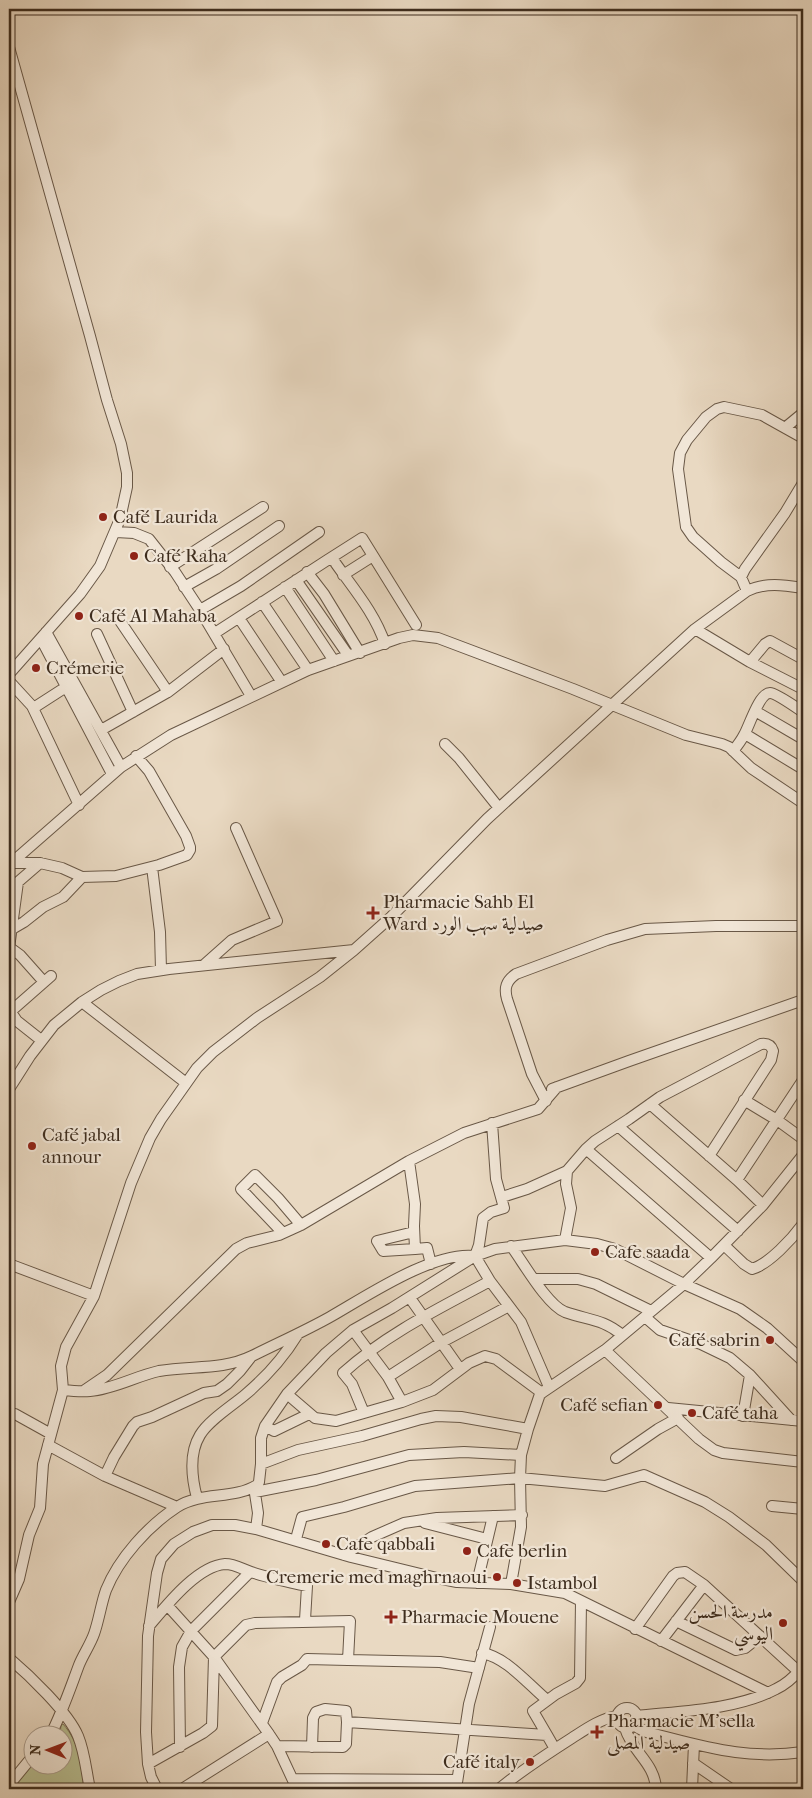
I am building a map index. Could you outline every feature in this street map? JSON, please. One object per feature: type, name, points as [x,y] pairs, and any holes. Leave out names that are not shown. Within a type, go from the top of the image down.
[{"type":"street","points":[[9,47],[127,473],[127,487],[120,519],[100,566],[91,580],[44,636],[9,674]]},
{"type":"street","points":[[747,591],[742,577],[721,562],[693,537],[686,527],[678,469],[680,452],[687,440],[706,417],[717,409],[724,407],[762,415],[803,438]]},
{"type":"street","points":[[786,427],[803,413]]},
{"type":"street","points":[[742,577],[803,483]]},
{"type":"street","points":[[170,567],[263,507]]},
{"type":"street","points":[[184,587],[216,569],[279,526]]},
{"type":"street","points":[[116,532],[134,533],[149,539],[200,610],[251,696]]},
{"type":"street","points":[[200,610],[241,586],[319,532]]},
{"type":"street","points":[[215,634],[307,572],[362,538],[416,625]]},
{"type":"street","points":[[343,574],[373,556]]},
{"type":"street","points":[[329,559],[334,561],[376,621],[385,644]]},
{"type":"street","points":[[307,572],[324,594],[360,653]]},
{"type":"street","points":[[296,580],[348,655]]},
{"type":"street","points":[[9,1602],[18,1579],[29,1535],[40,1508],[42,1469],[63,1390],[61,1366],[64,1353],[94,1296],[138,1165],[160,1119],[197,1068],[231,1036],[320,977],[392,917],[433,873],[499,808],[695,630],[755,587],[772,585],[803,588]]},
{"type":"street","points":[[285,587],[334,661]]},
{"type":"street","points":[[262,602],[308,670]]},
{"type":"street","points":[[239,618],[280,681]]},
{"type":"street","points":[[120,621],[168,692]]},
{"type":"street","points":[[695,630],[750,662],[803,689]]},
{"type":"street","points":[[97,634],[133,712]]},
{"type":"street","points":[[10,864],[112,774],[136,756],[171,735],[280,681],[399,638],[413,635],[438,638],[686,735],[722,744],[733,751],[751,768],[803,803]]},
{"type":"street","points":[[44,636],[66,687],[112,774]]},
{"type":"street","points":[[44,636],[101,730],[121,767]]},
{"type":"street","points":[[750,662],[765,644],[770,641],[803,658]]},
{"type":"street","points":[[101,730],[168,692],[224,649]]},
{"type":"street","points":[[9,681],[32,706],[79,805]]},
{"type":"street","points":[[32,706],[38,706],[66,687]]},
{"type":"street","points":[[733,751],[745,734],[755,710],[764,696],[770,693],[803,712]]},
{"type":"street","points":[[755,710],[803,739]]},
{"type":"street","points":[[745,734],[803,769]]},
{"type":"street","points":[[445,744],[459,758],[499,808]]},
{"type":"street","points":[[10,864],[40,863],[62,868],[82,877],[116,876],[152,867],[187,855],[190,847],[186,836],[149,772],[136,756]]},
{"type":"street","points":[[205,964],[232,940],[277,922],[236,828]]},
{"type":"street","points":[[40,863],[18,882],[9,948],[48,979],[10,1015],[41,1040]]},
{"type":"street","points":[[152,867],[160,932],[161,970]]},
{"type":"street","points":[[12,929],[43,907],[63,897],[82,877]]},
{"type":"street","points":[[544,1097],[532,1074],[507,1000],[505,990],[507,984],[509,979],[516,974],[607,940],[645,929],[716,926],[803,926]]},
{"type":"street","points":[[9,1089],[41,1040],[59,1020],[82,1002],[119,981],[137,974],[205,964],[354,950]]},
{"type":"street","points":[[84,1391],[107,1376],[236,1249],[247,1243],[283,1233],[301,1225],[409,1160],[464,1133],[538,1109],[544,1097],[557,1087],[803,1000]]},
{"type":"street","points":[[82,1002],[186,1083]]},
{"type":"street","points":[[502,1197],[527,1189],[567,1171],[595,1140],[650,1104],[761,1044],[770,1045],[773,1051],[771,1060],[709,1156]]},
{"type":"street","points":[[737,1180],[803,1080]]},
{"type":"street","points":[[744,1100],[777,1120],[803,1139]]},
{"type":"street","points":[[650,1104],[737,1180],[762,1205]]},
{"type":"street","points":[[475,1256],[479,1245],[482,1220],[488,1213],[504,1208],[496,1179],[492,1123]]},
{"type":"street","points":[[618,1126],[738,1231]]},
{"type":"street","points":[[586,1149],[711,1258]]},
{"type":"street","points":[[512,1584],[522,1515],[521,1455],[537,1401],[546,1390],[605,1350],[684,1284],[762,1205],[803,1155]]},
{"type":"street","points":[[409,1160],[415,1204],[415,1249]]},
{"type":"street","points":[[566,1240],[571,1208],[566,1184],[567,1171]]},
{"type":"street","points":[[283,1233],[241,1189],[255,1175],[301,1225]]},
{"type":"street","points":[[724,1245],[752,1269],[760,1267],[795,1235],[803,1224]]},
{"type":"street","points":[[414,1232],[377,1241],[383,1251],[428,1248],[431,1264]]},
{"type":"street","points":[[256,1529],[258,1513],[255,1489],[259,1482],[261,1438],[265,1426],[287,1394],[326,1353],[353,1330],[410,1298],[475,1256],[495,1249],[566,1240],[591,1243],[615,1249],[747,1313],[767,1328],[803,1361]]},
{"type":"street","points":[[512,1246],[534,1279],[551,1301],[561,1310],[596,1320],[614,1328],[622,1335]]},
{"type":"street","points":[[63,1390],[99,1390],[160,1371],[221,1366],[251,1356],[299,1333],[363,1296],[431,1264],[459,1255],[475,1256]]},
{"type":"street","points":[[475,1256],[521,1322],[546,1390]]},
{"type":"street","points":[[9,1264],[94,1296]]},
{"type":"street","points":[[534,1279],[578,1279],[596,1284],[648,1314],[660,1330],[701,1344],[724,1355],[750,1375],[791,1420]]},
{"type":"street","points":[[364,1413],[352,1384],[343,1373],[369,1351],[490,1280]]},
{"type":"street","points":[[410,1298],[460,1370]]},
{"type":"street","points":[[388,1377],[442,1342],[509,1306]]},
{"type":"street","points":[[353,1330],[388,1377],[402,1402]]},
{"type":"street","points":[[198,1498],[194,1488],[193,1469],[195,1450],[200,1434],[269,1372],[299,1333]]},
{"type":"street","points":[[605,1350],[699,1439],[718,1452],[803,1462]]},
{"type":"street","points":[[105,1476],[133,1426],[138,1422],[204,1393],[217,1391],[240,1371],[251,1356]]},
{"type":"street","points":[[287,1394],[309,1414],[321,1420],[336,1421],[402,1402],[433,1390],[479,1358],[490,1356],[546,1390]]},
{"type":"street","points":[[743,1416],[750,1375]]},
{"type":"street","points":[[668,1408],[803,1420]]},
{"type":"street","points":[[16,1414],[51,1434]]},
{"type":"street","points":[[265,1426],[274,1430],[309,1414]]},
{"type":"street","points":[[261,1464],[298,1450],[362,1436],[436,1416],[462,1417],[528,1428]]},
{"type":"street","points":[[616,1458],[678,1418]]},
{"type":"street","points":[[48,1445],[105,1476],[177,1507]]},
{"type":"street","points":[[55,1726],[80,1663],[94,1634],[106,1590],[114,1574],[143,1537],[177,1507],[198,1498],[316,1480],[409,1455],[464,1452],[521,1455]]},
{"type":"street","points":[[296,1539],[302,1517],[426,1484],[520,1478],[598,1486],[611,1485],[639,1475],[648,1476],[705,1502],[729,1517],[766,1545],[803,1581]]},
{"type":"street","points":[[772,1506],[803,1509]]},
{"type":"street","points":[[344,1555],[372,1537],[398,1525],[417,1520],[522,1515]]},
{"type":"street","points":[[477,1583],[493,1516]]},
{"type":"street","points":[[417,1520],[487,1539]]},
{"type":"street","points":[[157,1789],[151,1777],[148,1764],[146,1712],[149,1626],[158,1566],[163,1556],[174,1544],[193,1532],[212,1525],[235,1525],[256,1529],[296,1539],[344,1555],[437,1578],[477,1583],[512,1584],[565,1593],[768,1693]]},
{"type":"street","points":[[149,1626],[167,1605],[199,1575],[210,1568],[228,1564],[250,1572],[306,1586],[305,1620]]},
{"type":"street","points":[[180,1747],[180,1658],[182,1647],[191,1631],[250,1572]]},
{"type":"street","points":[[616,1716],[619,1725],[755,1698],[786,1684],[801,1670],[689,1573],[677,1573],[635,1629]]},
{"type":"street","points":[[661,1641],[704,1585]]},
{"type":"street","points":[[555,1748],[533,1712],[547,1700],[576,1683],[580,1678],[581,1601]]},
{"type":"street","points":[[167,1605],[214,1656],[262,1723],[277,1746],[295,1784],[456,1785],[478,1668],[490,1627]]},
{"type":"street","points":[[148,1764],[180,1747],[212,1726],[214,1716],[214,1656],[248,1624],[305,1620],[350,1621],[348,1660]]},
{"type":"street","points":[[676,1621],[736,1650],[745,1648],[760,1636]]},
{"type":"street","points":[[482,1653],[496,1656],[547,1700]]},
{"type":"street","points":[[9,1658],[62,1711],[78,1738],[90,1789]]},
{"type":"street","points":[[262,1723],[274,1687],[282,1677],[295,1670],[307,1659],[440,1662],[478,1668]]},
{"type":"street","points":[[499,1789],[555,1748],[599,1722],[616,1716],[622,1709],[628,1708],[634,1710],[631,1741],[654,1774],[656,1789]]},
{"type":"street","points":[[277,1746],[312,1747],[344,1747],[346,1744],[348,1722],[346,1711],[325,1709],[316,1712],[313,1721],[312,1747]]},
{"type":"street","points":[[348,1722],[547,1736]]},
{"type":"street","points":[[632,1723],[644,1731],[694,1744],[749,1755],[803,1752]]},
{"type":"street","points":[[182,1789],[269,1734]]},
{"type":"street","points":[[692,1789],[694,1744]]},
{"type":"street","points":[[693,1763],[729,1789]]},
{"type":"street","points":[[9,1786],[22,1770]]},
{"type":"green space","points":[[72,1737],[81,1763],[84,1789],[9,1789],[22,1774],[22,1776],[72,1776]]},
{"type":"place","name":"Café Laurida","points":[[103,517]]},
{"type":"place","name":"Café Raha","points":[[134,556]]},
{"type":"place","name":"Café Al Mahaba","points":[[79,616]]},
{"type":"place","name":"Crémerie","points":[[36,668]]},
{"type":"place","name":"Pharmacie Sahb El Ward صيدلية سهب الورد","points":[[373,913]]},
{"type":"place","name":"Café jabal annour","points":[[32,1146]]},
{"type":"place","name":"Cafe saada","points":[[595,1252]]},
{"type":"place","name":"Café sabrin","points":[[770,1340]]},
{"type":"place","name":"Café sefian","points":[[658,1405]]},
{"type":"place","name":"Café taha","points":[[692,1413]]},
{"type":"place","name":"Cafe qabbali","points":[[326,1544]]},
{"type":"place","name":"Cafe berlin","points":[[467,1551]]},
{"type":"place","name":"Cremerie med maghrnaoui","points":[[497,1577]]},
{"type":"place","name":"Istambol","points":[[517,1583]]},
{"type":"place","name":"Pharmacie Mouene","points":[[391,1617]]},
{"type":"place","name":"مدرسة الحسن اليوسي","points":[[783,1623]]},
{"type":"place","name":"Pharmacie M'sella صيدلية المصلى","points":[[597,1732]]},
{"type":"place","name":"Café italy","points":[[530,1762]]}]
